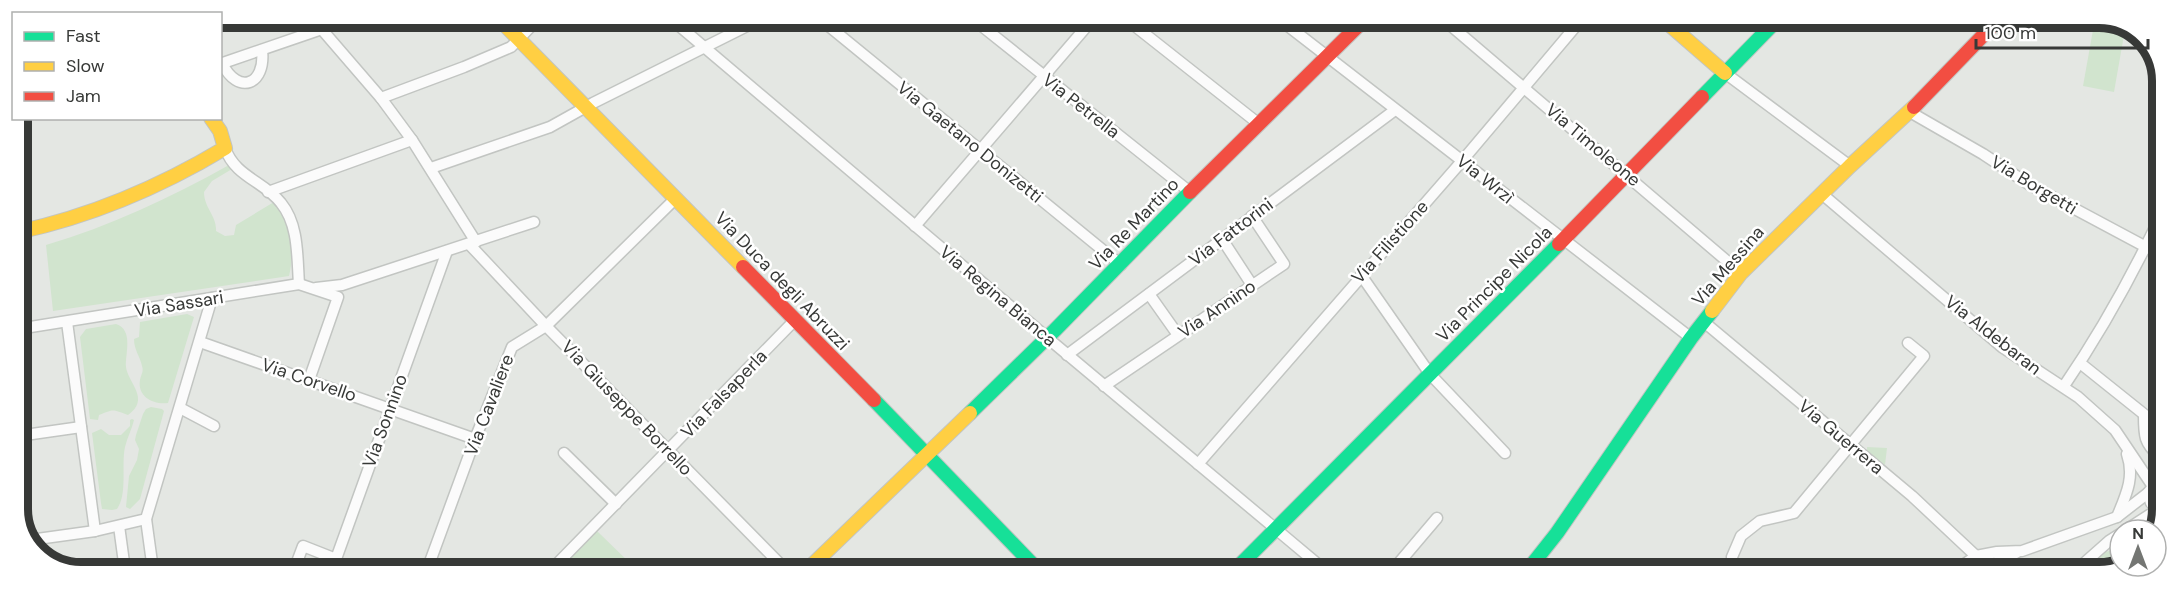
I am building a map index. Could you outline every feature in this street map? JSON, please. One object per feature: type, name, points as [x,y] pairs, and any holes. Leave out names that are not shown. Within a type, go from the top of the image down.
[{"type":"main road","name":"Via Duca degli Abruzzi","points":[[508,28],[927,453],[1030,561]]},
{"type":"main road","name":"Via Re Martino","points":[[816,561],[1047,338],[1356,28]]},
{"type":"main road","points":[[1673,28],[1725,73]]},
{"type":"main road","name":"Via Principe Nicola","points":[[1244,561],[1563,240],[1769,28]]},
{"type":"main road","name":"Via Messina","points":[[1535,561],[1557,533],[1691,338],[1742,273],[1850,166],[1910,112],[1990,28]]},
{"type":"main road","points":[[28,229],[66,220],[116,203],[189,169],[225,147],[220,130],[212,120]]},
{"type":"street","points":[[222,64],[325,28]]},
{"type":"street","points":[[381,98],[511,47],[528,28]]},
{"type":"street","name":"Via Regina Bianca","points":[[682,28],[1314,561]]},
{"type":"street","points":[[430,168],[550,128],[744,28]]},
{"type":"street","name":"Via Gaetano Donizetti","points":[[831,28],[1120,265]]},
{"type":"street","name":"Via Petrella","points":[[983,28],[1190,192]]},
{"type":"street","points":[[915,226],[1084,28]]},
{"type":"street","points":[[1137,28],[1258,124]]},
{"type":"street","name":"Via Wrzì","points":[[1290,28],[1691,338]]},
{"type":"street","name":"Via Timoleone","points":[[1454,28],[1742,273]]},
{"type":"street","name":"Via Filistione","points":[[1198,464],[1462,161],[1574,28]]},
{"type":"street","name":"Via Giuseppe Borrello","points":[[322,29],[381,98],[412,140],[473,243],[546,326],[778,561]]},
{"type":"street","points":[[222,65],[235,80],[244,83],[252,82],[259,76],[262,68],[262,50]]},
{"type":"street","points":[[1725,73],[1850,166]]},
{"type":"street","name":"Via Fattorini","points":[[1067,355],[1395,110]]},
{"type":"street","name":"Via Borgetti","points":[[1910,112],[1983,154],[2030,185],[2151,251]]},
{"type":"street","points":[[268,192],[412,140]]},
{"type":"street","points":[[225,147],[233,163],[248,178],[280,201],[291,221],[296,242],[299,284]]},
{"type":"street","name":"Via Aldebaran","points":[[1822,194],[2002,347],[2064,386],[2115,430],[2152,482]]},
{"type":"street","name":"Via Cavaliere","points":[[430,561],[512,347],[546,326],[676,198]]},
{"type":"street","name":"Via Annino","points":[[1104,386],[1284,264],[1252,216]]},
{"type":"street","points":[[312,288],[342,285],[534,222]]},
{"type":"street","points":[[2064,386],[2080,363],[2151,236]]},
{"type":"street","points":[[1222,239],[1252,285]]},
{"type":"street","name":"Via Sonnino","points":[[297,561],[303,546],[336,559],[447,251]]},
{"type":"street","points":[[1361,275],[1430,374],[1505,453]]},
{"type":"street","name":"Via Sassari","points":[[29,327],[299,284],[338,297],[309,380]]},
{"type":"street","points":[[1149,294],[1178,336]]},
{"type":"street","points":[[152,561],[146,519],[180,408],[205,344],[212,298]]},
{"type":"street","name":"Via Falsaperla","points":[[560,561],[669,452],[795,320]]},
{"type":"street","points":[[67,322],[76,428],[95,531]]},
{"type":"street","name":"Via Guerrera","points":[[1704,322],[1912,496],[1976,555]]},
{"type":"street","points":[[1732,557],[1741,536],[1760,521],[1794,513],[1924,356],[1908,343]]},
{"type":"street","name":"Via Corvello","points":[[205,344],[475,439]]},
{"type":"street","points":[[2080,363],[2152,421]]},
{"type":"street","points":[[180,408],[214,426]]},
{"type":"street","points":[[2144,415],[2146,441],[2152,450]]},
{"type":"street","points":[[29,435],[76,428]]},
{"type":"street","points":[[2115,430],[2130,463],[2131,479],[2117,517]]},
{"type":"street","points":[[564,453],[616,504]]},
{"type":"street","points":[[1998,561],[2117,517],[2152,487]]},
{"type":"street","points":[[1400,561],[1437,518]]},
{"type":"street","points":[[39,539],[95,531],[146,519]]},
{"type":"street","points":[[119,526],[124,561]]},
{"type":"street","points":[[2086,561],[2108,542]]},
{"type":"street","points":[[1968,561],[1976,555],[2022,551]]},
{"type":"green space","points":[[2093,30],[2124,35],[2114,92],[2083,86]]},
{"type":"green space","points":[[229,165],[232,169],[212,181],[204,192],[206,203],[215,221],[216,231],[225,236],[234,235],[236,225],[274,202],[285,217],[290,236],[292,257],[289,276],[53,311],[46,245],[139,210]]},
{"type":"green space","points":[[187,314],[194,317],[168,403],[157,403],[148,399],[141,391],[140,380],[143,368],[134,339],[139,337],[140,322]]},
{"type":"green space","points":[[116,324],[122,327],[127,337],[126,367],[138,397],[138,403],[128,415],[113,410],[99,415],[98,420],[90,419],[80,337],[86,329]]},
{"type":"green space","points":[[151,407],[164,411],[140,499],[130,509],[126,507],[129,476],[137,460],[139,449],[135,440],[136,435],[143,414]]},
{"type":"green space","points":[[132,419],[134,420],[124,454],[120,503],[117,509],[102,509],[92,433],[101,429],[109,435],[121,435],[130,426]]},
{"type":"green space","points":[[1867,447],[1887,448],[1885,465],[1867,451]]},
{"type":"green space","points":[[597,531],[628,561],[568,561]]},
{"type":"green space","points":[[2108,551],[2108,560],[2094,561],[2105,552]]},
{"type":"traffic: fast","points":[[1702,97],[1769,28]]},
{"type":"traffic: fast","points":[[970,413],[1190,192]]},
{"type":"traffic: fast","points":[[1244,561],[1559,244]]},
{"type":"traffic: fast","points":[[1535,561],[1557,533],[1712,311]]},
{"type":"traffic: fast","points":[[874,400],[1029,561]]},
{"type":"traffic: slow","points":[[508,28],[743,267]]},
{"type":"traffic: slow","points":[[1673,28],[1725,73]]},
{"type":"traffic: slow","points":[[1712,311],[1741,273],[1914,107]]},
{"type":"traffic: slow","points":[[28,229],[72,218],[125,199],[225,148],[220,131],[212,120]]},
{"type":"traffic: slow","points":[[816,561],[970,413]]},
{"type":"traffic: jam","points":[[1190,192],[1356,28]]},
{"type":"traffic: jam","points":[[1914,107],[1990,28]]},
{"type":"traffic: jam","points":[[1559,244],[1702,97]]},
{"type":"traffic: jam","points":[[743,267],[874,400]]}]
